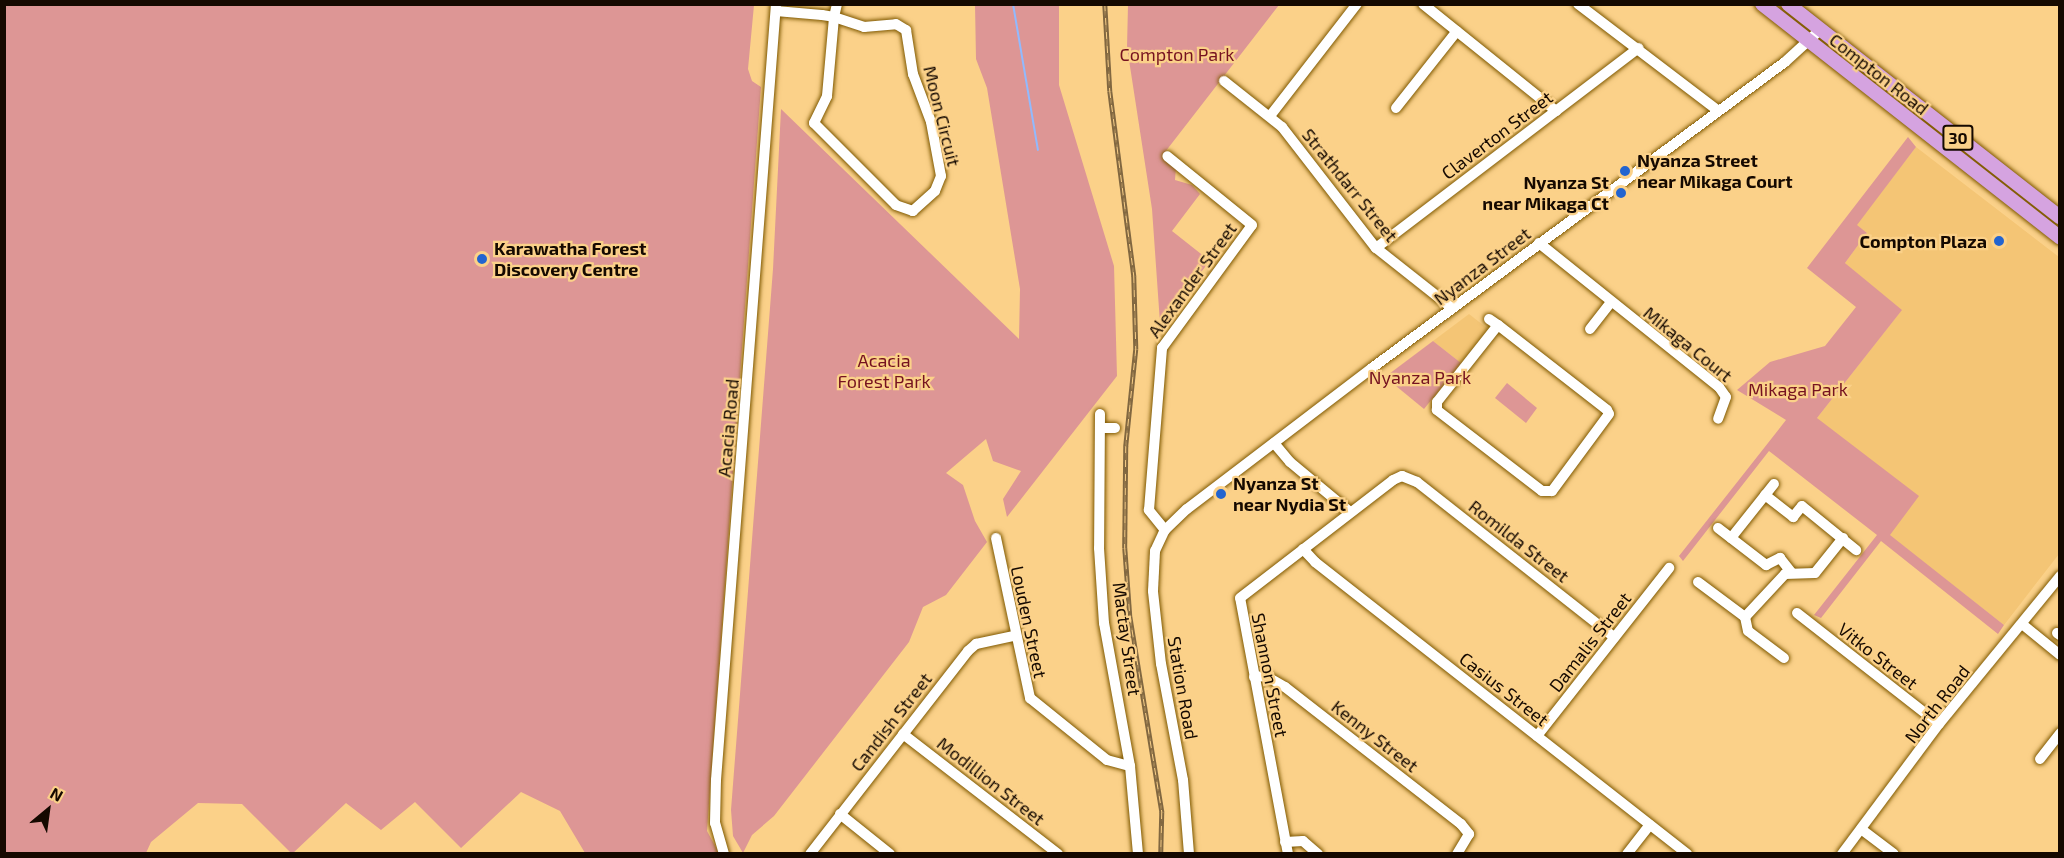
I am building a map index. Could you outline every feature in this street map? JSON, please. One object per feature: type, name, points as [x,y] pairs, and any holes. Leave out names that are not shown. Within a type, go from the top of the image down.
[{"type":"main road","name":"Compton Road","points":[[1762,4],[2060,238]]},
{"type":"main road","name":"Compton Road","points":[[1788,4],[2060,217]]},
{"type":"street","points":[[834,17],[837,4]]},
{"type":"street","points":[[1270,116],[1357,4]]},
{"type":"street","points":[[1423,4],[1556,111]]},
{"type":"street","points":[[1578,4],[1639,48],[1717,110]]},
{"type":"street","name":"Moon Circuit","points":[[776,8],[834,17],[864,27],[897,24],[906,30],[913,74],[931,122],[941,176],[935,191],[913,211],[896,205],[814,123],[827,96],[834,17]]},
{"type":"street","name":"Acacia Road","points":[[724,854],[716,823],[716,780],[776,8]]},
{"type":"street","name":"Nyanza Street","points":[[1165,530],[1186,509],[1809,42],[1820,30]]},
{"type":"street","points":[[1396,108],[1457,31]]},
{"type":"street","name":"Claverton Street","points":[[1376,248],[1639,48]]},
{"type":"street","name":"Strathdarr Street","points":[[1224,81],[1270,116],[1376,248],[1452,308]]},
{"type":"street","name":"Alexander Street","points":[[1165,530],[1149,510],[1162,348],[1252,225],[1167,156]]},
{"type":"street","name":"Mikaga Court","points":[[1539,243],[1610,303],[1719,387],[1726,397],[1718,419]]},
{"type":"street","points":[[1590,329],[1610,303]]},
{"type":"street","points":[[1493,322],[1609,414],[1552,491],[1542,491],[1436,406],[1493,322]]},
{"type":"street","name":"Mactay Street","points":[[1100,414],[1099,548],[1104,623],[1130,766],[1138,854]]},
{"type":"street","points":[[1100,428],[1115,428]]},
{"type":"street","points":[[1274,443],[1290,462],[1350,512]]},
{"type":"street","name":"Shannon Street","points":[[1287,848],[1240,598],[1350,512],[1402,476]]},
{"type":"street","name":"Romilda Street","points":[[1402,476],[1417,482],[1614,637]]},
{"type":"street","points":[[1731,538],[1774,484]]},
{"type":"street","points":[[1765,495],[1793,517],[1802,506],[1856,550]]},
{"type":"street","points":[[1718,528],[1766,565],[1780,558],[1791,572]]},
{"type":"street","name":"Station Road","points":[[1165,530],[1155,552],[1153,591],[1161,664],[1183,780],[1189,854]]},
{"type":"street","name":"Louden Street","points":[[996,538],[1026,690],[1036,705],[1107,760],[1130,766]]},
{"type":"street","points":[[1745,617],[1791,572],[1815,573],[1843,538]]},
{"type":"street","name":"Casius Street","points":[[1303,549],[1315,562],[1686,854]]},
{"type":"street","name":"Damalis Street","points":[[1537,736],[1669,568]]},
{"type":"street","name":"North Road","points":[[1842,854],[1939,724],[2060,576]]},
{"type":"street","points":[[1698,582],[1745,617],[1748,631],[1784,658]]},
{"type":"street","name":"Vitko Street","points":[[1797,613],[1939,724]]},
{"type":"street","points":[[2022,624],[2060,655]]},
{"type":"street","name":"Candish Street","points":[[810,854],[968,651],[976,644],[1015,636]]},
{"type":"street","name":"Kenny Street","points":[[1254,677],[1266,676],[1285,687],[1469,834],[1457,854]]},
{"type":"street","points":[[2040,759],[2060,733]]},
{"type":"street","name":"Modillion Street","points":[[903,734],[1058,854]]},
{"type":"street","points":[[840,814],[890,854]]},
{"type":"street","points":[[1281,819],[1318,854]]},
{"type":"street","points":[[1627,854],[1650,825]]},
{"type":"street","points":[[1861,828],[1894,854]]},
{"type":"street","points":[[1287,848],[1304,842]]},
{"type":"street","points":[[1287,848],[1303,848],[1318,854]]},
{"type":"shaded area","points":[[1916,147],[2059,257],[2059,554],[2004,625],[1889,535],[1817,418],[1901,311],[1845,263],[1867,233],[1856,225]]},
{"type":"shaded area","points":[[1469,314],[1488,329],[1461,363],[1433,341]]},
{"type":"green space","points":[[5,5],[754,5],[748,69],[752,81],[761,87],[707,831],[719,853],[585,853],[560,811],[521,792],[461,848],[415,802],[381,830],[346,803],[292,854],[242,804],[198,803],[151,842],[146,853],[5,854]]},
{"type":"green space","name":"Acacia Forest Park","points":[[975,5],[1059,5],[1059,85],[1114,266],[1117,376],[1007,517],[1003,499],[1021,471],[993,461],[986,439],[946,473],[963,485],[975,521],[987,542],[946,595],[923,607],[909,642],[774,816],[752,835],[743,853],[733,836],[731,810],[773,269],[781,109],[1019,339],[1020,289],[987,88],[976,59]]},
{"type":"green space","name":"Compton Park","points":[[1128,5],[1279,5],[1162,156],[1176,167],[1175,180],[1192,185],[1200,194],[1172,231],[1210,261],[1160,323],[1152,209],[1127,47]]},
{"type":"green space","name":"Mikaga Park","points":[[1908,137],[1916,147],[1857,225],[1867,233],[1845,263],[1902,310],[1817,418],[1919,496],[1890,535],[2004,625],[1998,634],[1881,541],[1821,618],[1814,615],[1877,535],[1769,451],[1683,561],[1679,556],[1786,420],[1737,390],[1770,362],[1825,346],[1856,307],[1807,268]]},
{"type":"green space","name":"Nyanza Park","points":[[1433,341],[1461,363],[1424,409],[1385,377]]},
{"type":"green space","points":[[1507,383],[1537,408],[1526,423],[1495,398]]},
{"type":"waterway","points":[[1013,4],[1038,150]]},
{"type":"railway","points":[[1105,4],[1110,91],[1134,276],[1136,349],[1126,446],[1125,548],[1130,616],[1162,812],[1161,854]]},
{"type":"place","name":"Nyanza Street near Mikaga Court","points":[[1625,171]]},
{"type":"place","name":"Nyanza St near Mikaga Ct","points":[[1621,193]]},
{"type":"place","name":"Compton Plaza","points":[[1999,241]]},
{"type":"place","name":"Karawatha Forest Discovery Centre","points":[[482,259]]},
{"type":"place","name":"Nyanza St near Nydia St","points":[[1221,494]]}]
